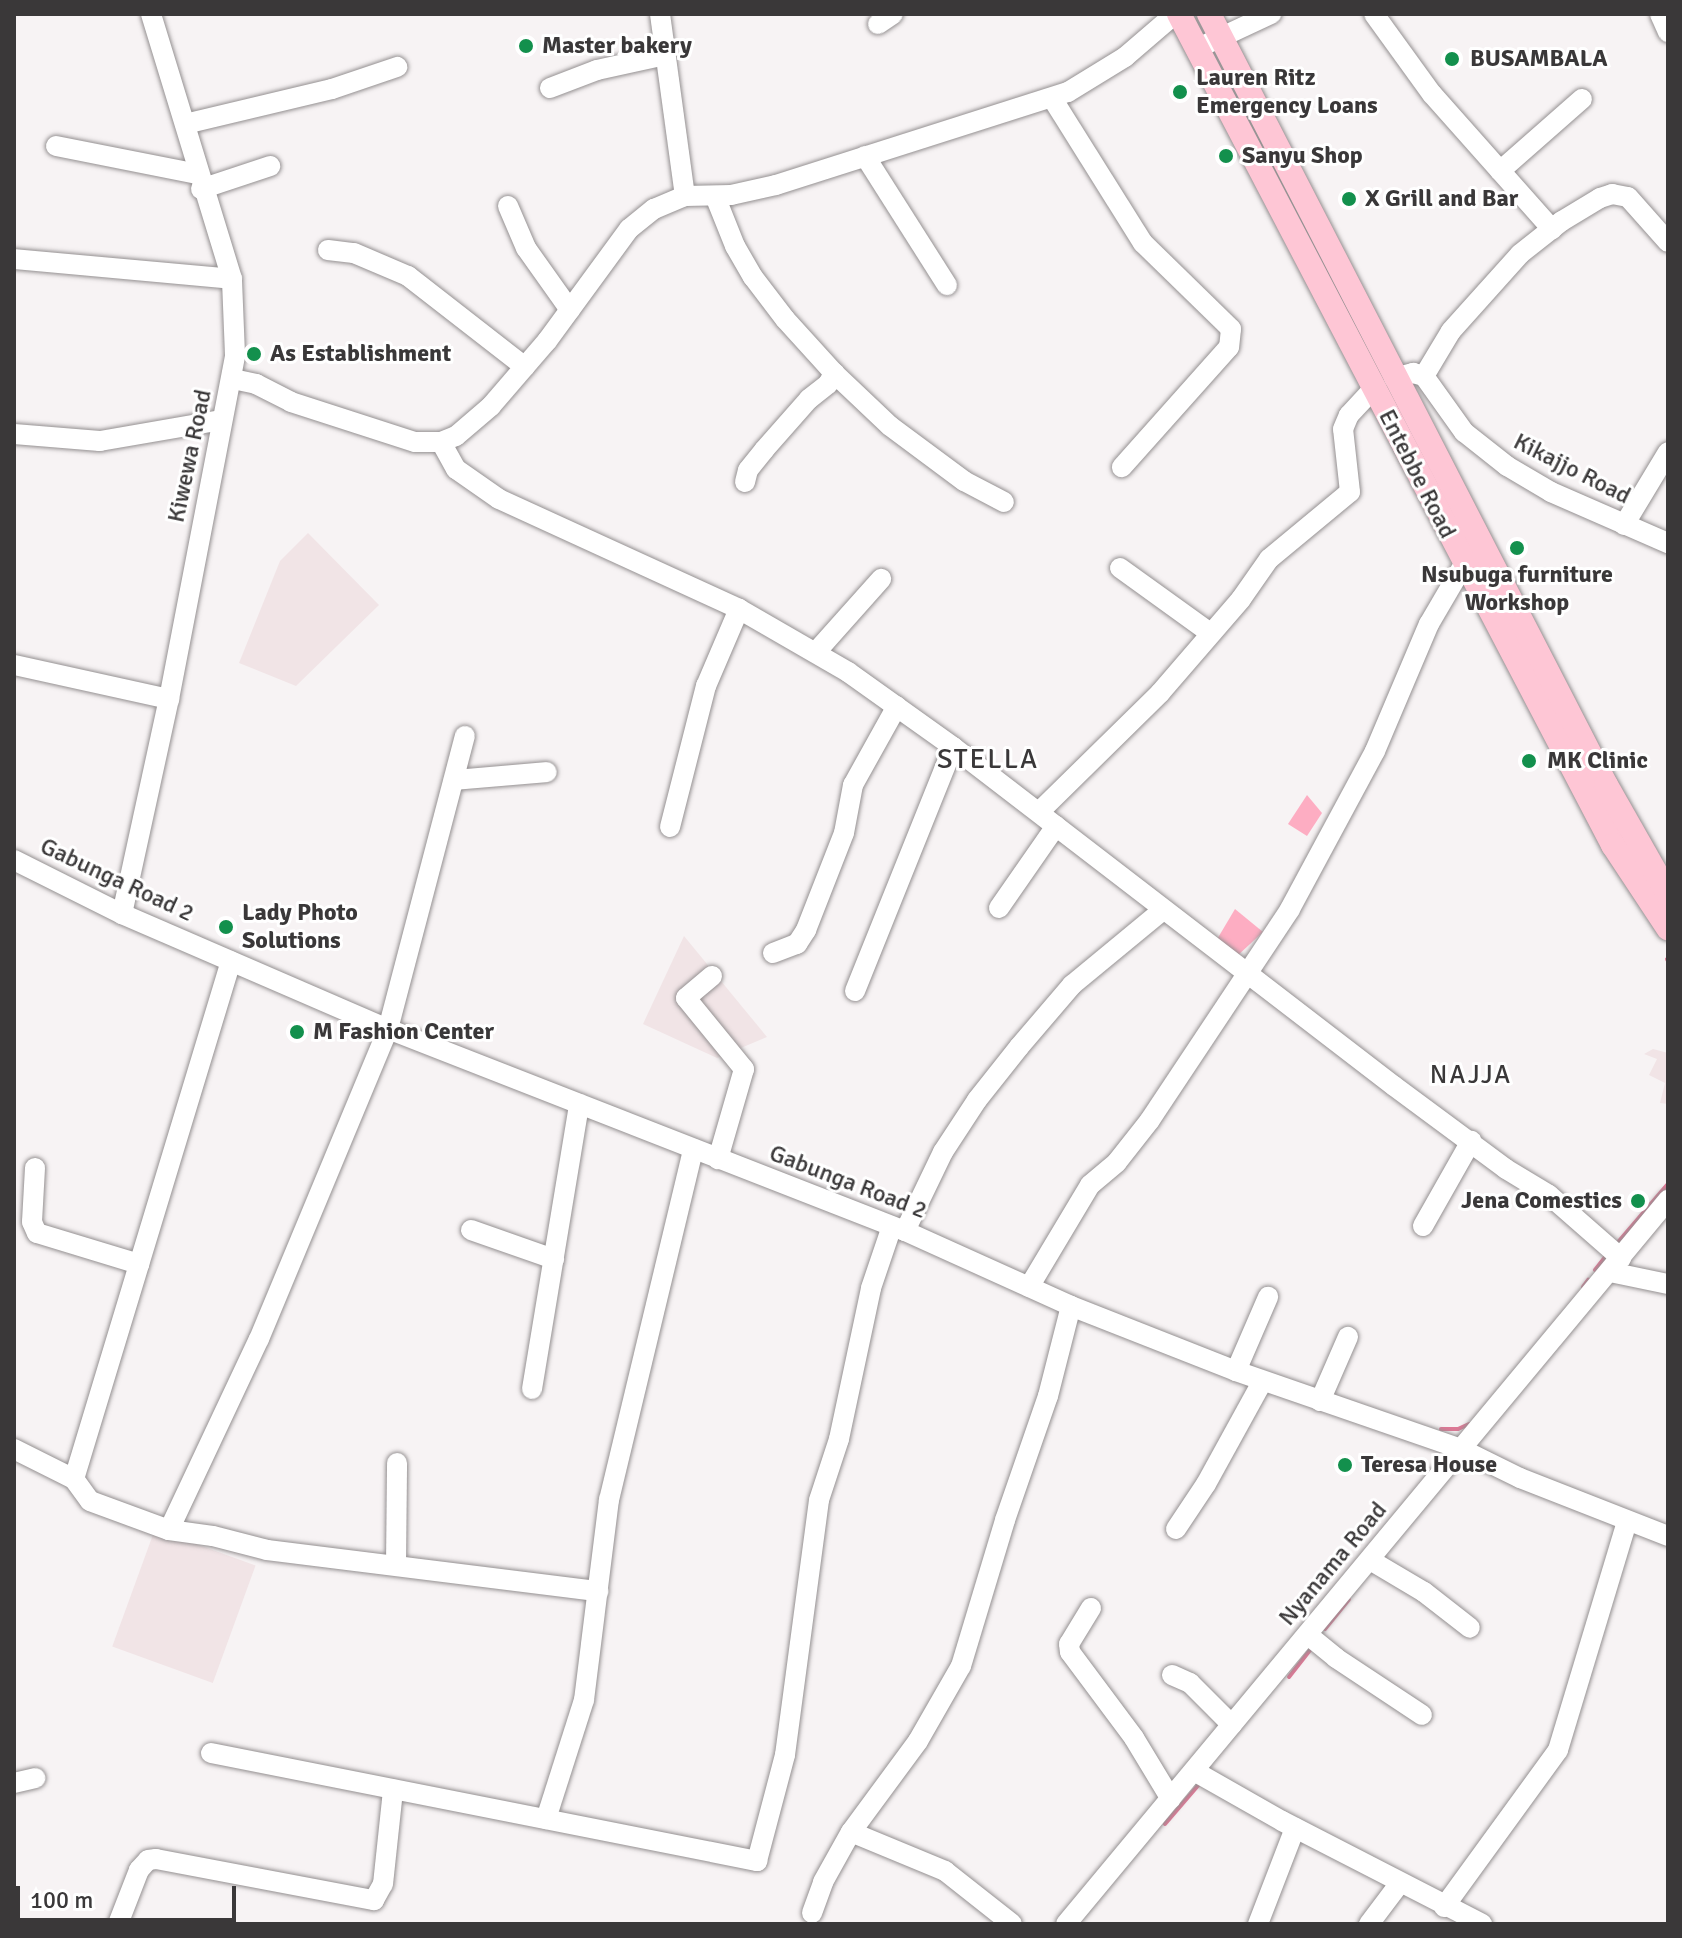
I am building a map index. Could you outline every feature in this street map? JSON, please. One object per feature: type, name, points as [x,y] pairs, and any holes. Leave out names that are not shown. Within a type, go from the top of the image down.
[{"type":"main road","name":"Entebbe Road","points":[[1177,14],[1668,894]]},
{"type":"main road","name":"Entebbe Road","points":[[1209,14],[1384,383],[1464,564],[1613,845],[1668,928]]},
{"type":"street","name":"Kiwewa Road","points":[[122,914],[169,699],[222,420],[233,379],[232,279],[151,14]]},
{"type":"street","points":[[660,14],[685,196]]},
{"type":"street","points":[[233,379],[256,384],[291,402],[415,442],[441,442],[472,423],[525,367],[629,229],[654,209],[685,196],[715,196],[776,185],[1052,98],[1106,71],[1177,14]]},
{"type":"street","points":[[1198,48],[1271,14]]},
{"type":"street","points":[[1374,14],[1432,94],[1552,229]]},
{"type":"street","points":[[1660,14],[1668,32]]},
{"type":"street","points":[[550,88],[597,70],[665,55]]},
{"type":"street","points":[[185,124],[332,89],[397,67]]},
{"type":"street","points":[[1052,98],[1143,243],[1231,329],[1229,347],[1122,467]]},
{"type":"street","points":[[1500,171],[1582,99]]},
{"type":"street","points":[[56,146],[200,181],[270,166]]},
{"type":"street","points":[[865,156],[947,285]]},
{"type":"street","points":[[1039,812],[1160,693],[1241,599],[1269,559],[1350,492],[1343,429],[1349,415],[1384,383],[1413,373],[1428,383],[1451,331],[1520,254],[1600,198],[1620,195],[1628,197],[1668,242]]},
{"type":"street","points":[[715,196],[735,246],[753,277],[785,319],[834,373],[890,426],[964,481],[1004,502]]},
{"type":"street","points":[[508,206],[526,248],[570,310]]},
{"type":"street","points":[[328,250],[354,253],[408,276],[525,367]]},
{"type":"street","points":[[14,259],[232,279]]},
{"type":"street","points":[[745,482],[748,470],[764,450],[809,399],[828,384],[834,373]]},
{"type":"street","name":"Kikajjo Road","points":[[1428,383],[1464,432],[1490,456],[1551,492],[1668,543]]},
{"type":"street","points":[[14,434],[100,441],[222,420]]},
{"type":"street","points":[[441,442],[456,469],[499,499],[739,609],[816,652],[897,706],[1039,812],[1247,976],[1506,1169],[1549,1195],[1616,1265],[1668,1284]]},
{"type":"street","points":[[1624,525],[1668,452]]},
{"type":"street","points":[[1029,1287],[1090,1185],[1117,1162],[1150,1120],[1290,909],[1375,751],[1429,624],[1464,564]]},
{"type":"street","points":[[1120,568],[1210,633]]},
{"type":"street","points":[[816,652],[881,579]]},
{"type":"street","points":[[670,827],[706,686],[739,609]]},
{"type":"street","points":[[14,665],[169,699]]},
{"type":"street","points":[[773,953],[797,944],[806,930],[844,833],[853,785],[897,706]]},
{"type":"street","points":[[169,1530],[259,1339],[388,1029],[465,736]]},
{"type":"street","points":[[855,991],[953,747]]},
{"type":"street","points":[[454,780],[547,772]]},
{"type":"street","points":[[999,908],[1056,826]]},
{"type":"street","name":"Gabunga Road 2","points":[[14,860],[122,914],[388,1029],[899,1228],[1071,1306],[1262,1382],[1461,1449],[1520,1478],[1668,1536]]},
{"type":"street","points":[[211,1753],[757,1861],[785,1755],[819,1500],[839,1439],[871,1288],[899,1228],[977,1100],[1072,985],[1163,910]]},
{"type":"street","points":[[74,1479],[231,961]]},
{"type":"street","points":[[712,976],[686,998],[744,1069],[718,1159]]},
{"type":"street","points":[[532,1389],[579,1104]]},
{"type":"street","points":[[1423,1226],[1471,1141]]},
{"type":"street","points":[[546,1819],[584,1700],[609,1500],[693,1149]]},
{"type":"street","points":[[35,1168],[32,1222],[37,1233],[139,1264]]},
{"type":"street","name":"Nyanama Road","points":[[1066,1924],[1668,1200]]},
{"type":"street","points":[[471,1230],[554,1259]]},
{"type":"street","points":[[1236,1371],[1268,1297]]},
{"type":"street","points":[[812,1913],[823,1882],[851,1832],[918,1741],[961,1666],[1005,1520],[1048,1396],[1071,1306]]},
{"type":"street","points":[[1320,1401],[1348,1337]]},
{"type":"street","points":[[1176,1529],[1206,1484],[1262,1382]]},
{"type":"street","points":[[14,1449],[74,1479],[90,1501],[169,1530],[213,1536],[267,1550],[598,1591]]},
{"type":"street","points":[[396,1564],[397,1463]]},
{"type":"street","points":[[1444,1907],[1558,1750],[1627,1522]]},
{"type":"street","points":[[1370,1560],[1424,1592],[1470,1628]]},
{"type":"street","points":[[1091,1608],[1069,1644],[1070,1652],[1134,1738],[1171,1799]]},
{"type":"street","points":[[1308,1635],[1336,1658],[1422,1715]]},
{"type":"street","points":[[1172,1675],[1190,1683],[1232,1725]]},
{"type":"street","points":[[1194,1771],[1295,1828],[1482,1924]]},
{"type":"street","points":[[14,1783],[35,1778]]},
{"type":"street","points":[[118,1924],[139,1870],[148,1860],[156,1859],[374,1900],[383,1884],[393,1790]]},
{"type":"street","points":[[1258,1924],[1295,1828]]},
{"type":"street","points":[[851,1832],[945,1871],[1012,1924]]},
{"type":"street","points":[[1369,1924],[1400,1883]]},
{"type":"shaded area","points":[[308,533],[379,605],[296,686],[239,663],[280,561]]},
{"type":"shaded area","points":[[1307,795],[1322,813],[1307,836],[1288,824]]},
{"type":"shaded area","points":[[1235,909],[1263,932],[1236,957],[1216,941]]},
{"type":"shaded area","points":[[684,936],[767,1037],[717,1058],[643,1024]]},
{"type":"shaded area","points":[[1653,1049],[1668,1053],[1668,1104],[1660,1103],[1665,1083],[1649,1075],[1657,1059],[1644,1054]]},
{"type":"shaded area","points":[[155,1529],[256,1566],[213,1683],[112,1646]]},
{"type":"waterway","points":[[1619,1241],[1667,1185]]},
{"type":"waterway","points":[[1595,1270],[1606,1256]]},
{"type":"waterway","points":[[1583,1287],[1588,1280]]},
{"type":"waterway","points":[[1441,1429],[1458,1429],[1469,1424]]},
{"type":"waterway","points":[[1325,1629],[1349,1599]]},
{"type":"waterway","points":[[1289,1677],[1310,1650]]},
{"type":"waterway","points":[[1165,1824],[1202,1781]]},
{"type":"place","name":"Master bakery","points":[[526,46]]},
{"type":"place","name":"BUSAMBALA","points":[[1452,59]]},
{"type":"place","name":"Lauren Ritz Emergency Loans","points":[[1180,92]]},
{"type":"place","name":"Sanyu Shop","points":[[1226,156]]},
{"type":"place","name":"X Grill and Bar","points":[[1349,199]]},
{"type":"place","name":"As Establishment","points":[[254,354]]},
{"type":"place","name":"Nsubuga furniture Workshop","points":[[1517,548]]},
{"type":"place","name":"MK Clinic","points":[[1529,761]]},
{"type":"place","name":"Lady Photo Solutions","points":[[226,927]]},
{"type":"place","name":"M Fashion Center","points":[[297,1032]]},
{"type":"place","name":"Jena Comestics","points":[[1638,1201]]},
{"type":"place","name":"Teresa House","points":[[1345,1465]]},
{"type":"district","name":"STELLA","points":[[988,759]]},
{"type":"district","name":"NAJJA","points":[[1471,1076]]}]
